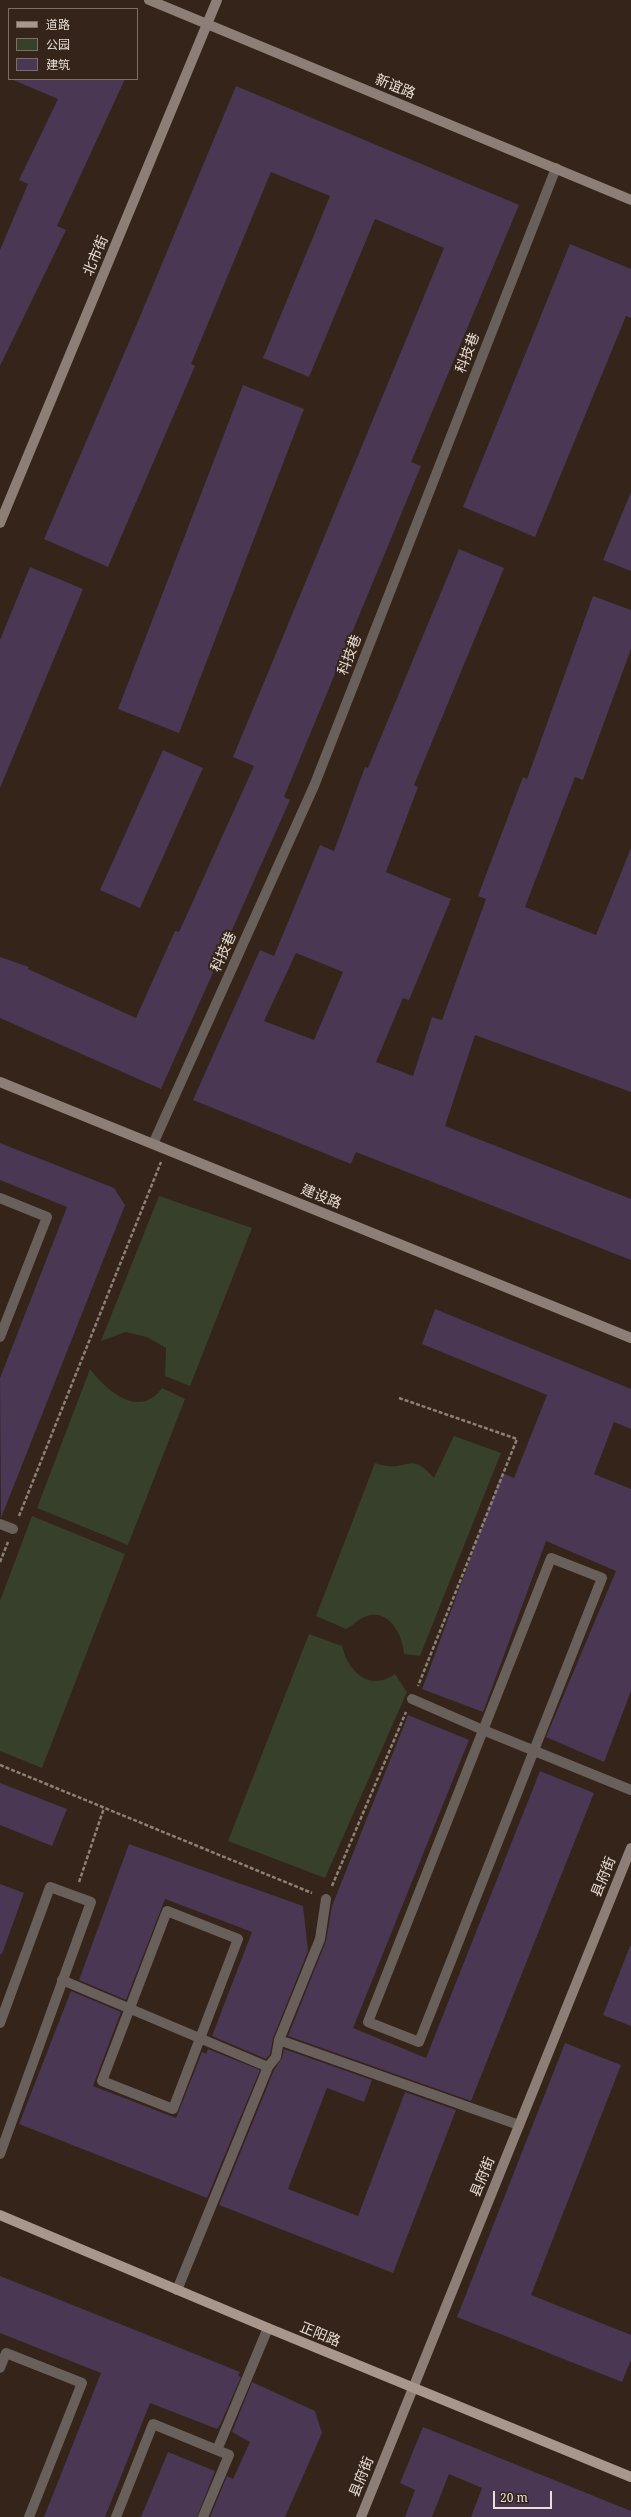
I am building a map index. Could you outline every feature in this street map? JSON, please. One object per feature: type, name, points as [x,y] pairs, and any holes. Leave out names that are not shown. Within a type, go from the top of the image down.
[{"type":"main road","name":"正阳路","points":[[0,2215],[631,2478]]},
{"type":"street","name":"新谊路","points":[[149,0],[631,200]]},
{"type":"street","name":"北市街","points":[[0,523],[217,0]]},
{"type":"street","name":"科技巷","points":[[153,1144],[314,786],[556,168]]},
{"type":"street","name":"建设路","points":[[0,1082],[631,1338]]},
{"type":"street","points":[[0,1198],[48,1217],[0,1337]]},
{"type":"street","points":[[0,1524],[13,1529]]},
{"type":"street","points":[[552,1558],[602,1578],[419,2042],[368,2022],[483,1730],[552,1558]]},
{"type":"street","points":[[412,1699],[483,1730],[631,1790]]},
{"type":"street","name":"县府街","points":[[361,2517],[631,1848]]},
{"type":"street","points":[[0,2023],[50,1887],[90,1902]]},
{"type":"street","points":[[74,1896],[90,1902]]},
{"type":"street","points":[[177,2290],[268,2067],[276,2057],[279,2040],[320,1939],[326,1899]]},
{"type":"street","points":[[0,2154],[90,1902]]},
{"type":"street","points":[[167,1912],[238,1939],[173,2109],[102,2081],[130,2009],[167,1912]]},
{"type":"street","points":[[62,1980],[268,2067]]},
{"type":"street","points":[[279,2040],[519,2125]]},
{"type":"street","points":[[217,2450],[268,2328]]},
{"type":"street","points":[[0,2368],[6,2353],[82,2383],[29,2517]]},
{"type":"street","points":[[116,2517],[153,2424],[229,2455],[203,2517]]},
{"type":"path","points":[[0,1562],[166,1149]]},
{"type":"path","points":[[0,1765],[326,1899],[412,1699],[517,1440],[399,1398]]},
{"type":"path","points":[[74,1896],[104,1808]]},
{"type":"green space","points":[[159,1196],[252,1228],[190,1386],[165,1376],[166,1348],[147,1337],[126,1332],[101,1341]]},
{"type":"green space","points":[[90,1369],[114,1393],[133,1402],[143,1401],[153,1397],[162,1388],[185,1399],[128,1545],[37,1508]]},
{"type":"green space","points":[[454,1436],[501,1453],[420,1656],[404,1654],[401,1638],[397,1630],[386,1618],[379,1615],[371,1615],[362,1618],[346,1629],[316,1616],[375,1463],[386,1466],[394,1466],[413,1463],[425,1469],[434,1478]]},
{"type":"green space","points":[[32,1516],[125,1554],[42,1768],[0,1751],[0,1601]]},
{"type":"green space","points":[[309,1634],[342,1646],[349,1664],[361,1676],[369,1680],[377,1681],[386,1679],[395,1674],[407,1692],[325,1878],[228,1841]]},
{"type":"building","points":[[13,80],[125,80],[57,226],[66,230],[0,366],[0,250],[28,184],[19,180],[58,99]]},
{"type":"building","points":[[236,86],[519,205],[411,462],[421,466],[284,797],[290,800],[161,1089],[0,1018],[0,957],[29,967],[28,969],[136,1018],[175,931],[179,932],[254,766],[233,757],[444,248],[375,219],[309,377],[263,358],[330,196],[271,172],[191,364],[195,366],[108,567],[44,539],[136,326]]},
{"type":"building","points":[[570,244],[631,269],[631,318],[626,316],[535,537],[463,507]]},
{"type":"building","points":[[243,385],[304,409],[179,733],[118,709]]},
{"type":"building","points":[[631,492],[631,571],[603,560]]},
{"type":"building","points":[[459,549],[504,568],[414,785],[418,787],[386,872],[451,899],[409,1000],[403,998],[376,1062],[413,1076],[432,1017],[442,1020],[486,899],[478,896],[523,777],[527,779],[593,596],[631,610],[631,649],[583,780],[575,777],[525,907],[596,935],[631,848],[631,1092],[475,1035],[445,1126],[631,1199],[631,1260],[356,1152],[351,1164],[193,1100],[260,950],[274,956],[320,845],[334,851],[365,767],[368,768]],"holes":[[[296,953],[343,972],[314,1040],[264,1021]]]},
{"type":"building","points":[[30,567],[83,589],[0,788],[0,640]]},
{"type":"building","points":[[163,750],[203,768],[140,908],[100,890]]},
{"type":"building","points":[[0,1143],[114,1188],[125,1205],[1,1518],[0,1378],[67,1207],[0,1180]]},
{"type":"building","points":[[435,1309],[631,1389],[631,1429],[614,1422],[594,1474],[631,1489],[631,1691],[604,1762],[546,1737],[616,1571],[546,1541],[483,1712],[422,1689],[502,1473],[514,1478],[547,1395],[422,1344]]},
{"type":"building","points":[[408,1715],[469,1740],[353,2028],[426,2058],[540,1771],[594,1793],[471,2101],[288,2036],[326,1941],[332,1906]]},
{"type":"building","points":[[0,1783],[67,1809],[52,1846],[0,1825]]},
{"type":"building","points":[[129,1844],[303,1906],[308,1951],[273,2038],[270,2054],[266,2059],[212,2036],[252,1932],[165,1899],[126,2000],[79,1980]]},
{"type":"building","points":[[0,1884],[24,1893],[2,1954],[0,1954]]},
{"type":"building","points":[[631,1946],[631,2026],[603,2015]]},
{"type":"building","points":[[71,1991],[121,2012],[93,2086],[176,2118],[202,2052],[206,2054],[208,2049],[260,2070],[207,2198],[19,2124]]},
{"type":"building","points":[[565,2043],[621,2065],[531,2295],[631,2335],[631,2360],[622,2382],[457,2317]]},
{"type":"building","points":[[284,2049],[372,2080],[364,2102],[327,2088],[288,2189],[358,2216],[405,2092],[456,2110],[393,2273],[219,2205],[274,2070],[282,2058]]},
{"type":"building","points":[[0,2276],[240,2372],[238,2376],[241,2377],[220,2425],[217,2429],[150,2403],[105,2517],[44,2517],[101,2373],[0,2333]]},
{"type":"building","points":[[252,2382],[315,2411],[322,2433],[285,2517],[210,2517],[227,2476],[233,2479],[250,2442],[232,2432]]},
{"type":"building","points":[[423,2427],[631,2511],[631,2517],[471,2517],[482,2488],[449,2474],[432,2517],[405,2517],[415,2490],[400,2483]]},
{"type":"building","points":[[168,2452],[215,2471],[197,2517],[141,2517]]}]
